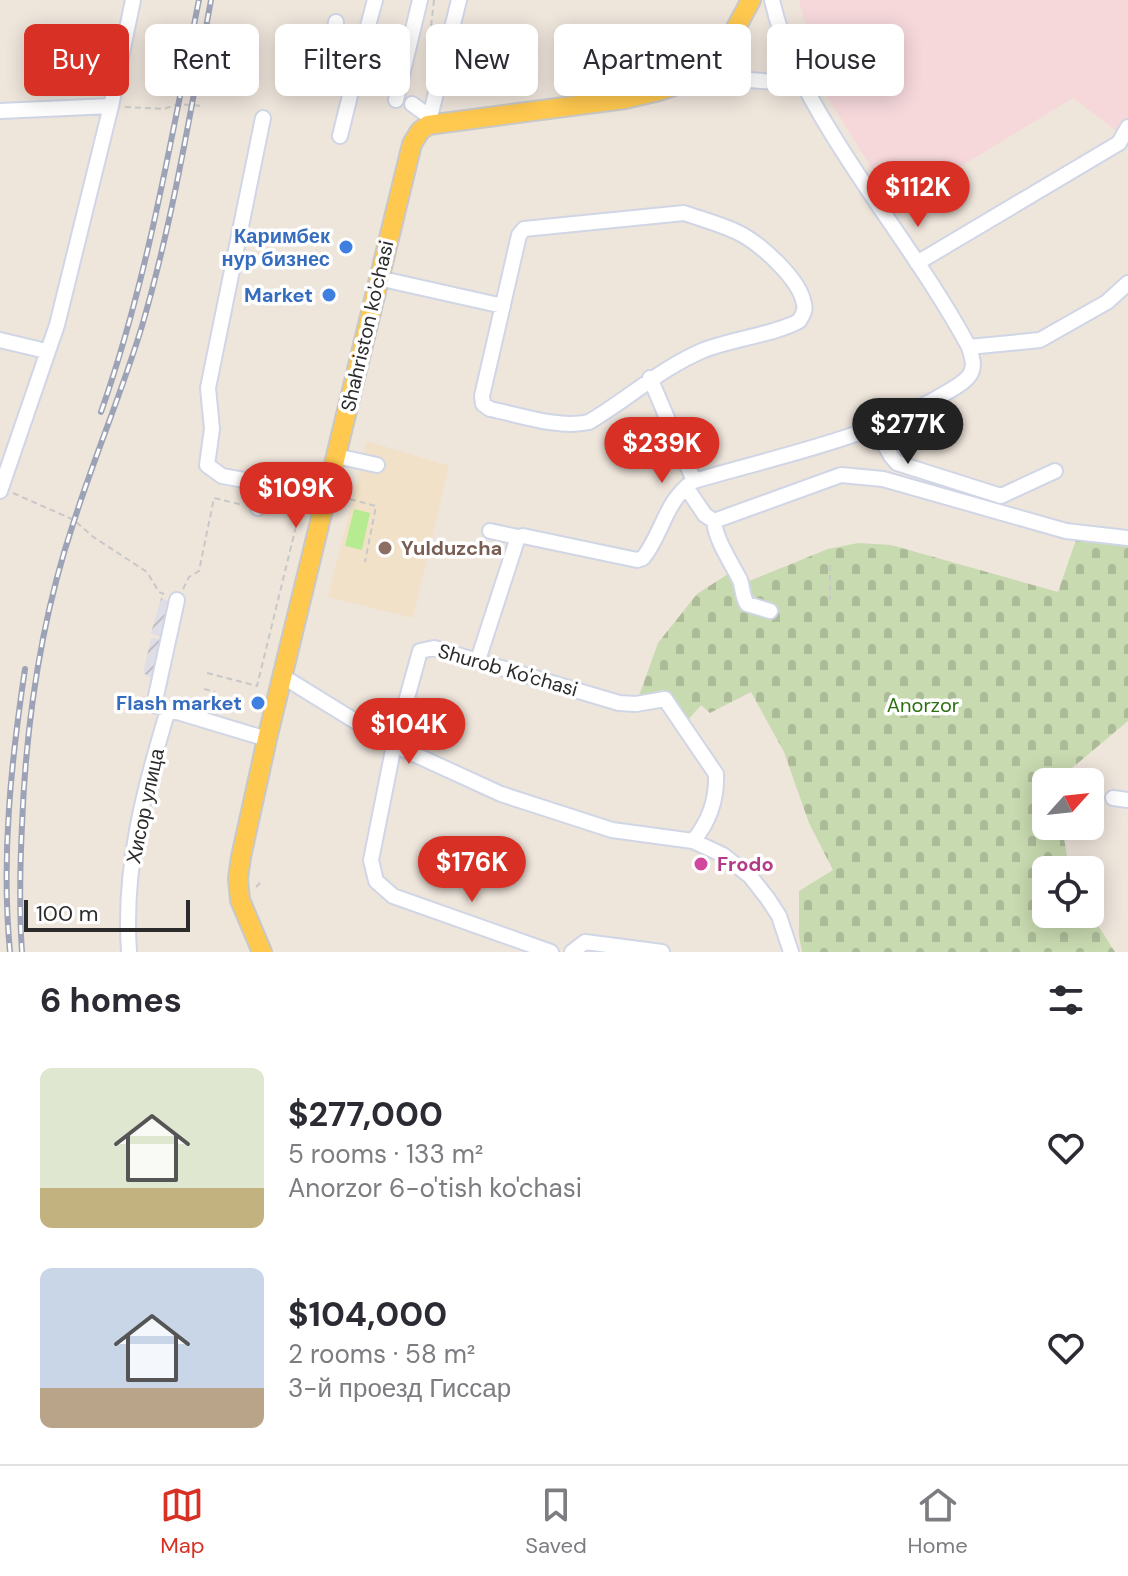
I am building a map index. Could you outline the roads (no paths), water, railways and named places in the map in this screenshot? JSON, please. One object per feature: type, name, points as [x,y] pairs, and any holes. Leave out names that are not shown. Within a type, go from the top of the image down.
[{"type":"main road","points":[[738,24],[751,0]]},
{"type":"main road","points":[[429,121],[638,96]]},
{"type":"main road","name":"Shahriston ko'chasi","points":[[260,951],[242,907],[238,878],[267,739],[409,148],[429,121]]},
{"type":"street","points":[[0,489],[57,325],[111,106],[133,0]]},
{"type":"street","points":[[369,24],[375,0]]},
{"type":"street","points":[[396,100],[420,0]]},
{"type":"street","points":[[429,121],[459,0]]},
{"type":"street","points":[[772,0],[777,24]]},
{"type":"street","points":[[340,136],[350,96]]},
{"type":"street","points":[[490,531],[637,560],[647,553],[666,512],[690,484],[875,428],[917,410],[962,383],[973,368],[969,347],[809,96]]},
{"type":"street","points":[[412,104],[429,121]]},
{"type":"street","points":[[0,111],[111,106]]},
{"type":"street","points":[[263,118],[208,388],[212,429],[207,465],[222,476],[256,482],[325,502]]},
{"type":"street","points":[[917,263],[1119,143],[1128,127]]},
{"type":"street","points":[[684,213],[738,232],[757,244],[789,277],[805,305],[802,317],[793,324],[728,341],[700,352],[650,378],[598,417],[579,424],[490,409],[483,404],[482,396],[503,306],[519,235],[524,229],[684,213]]},
{"type":"street","points":[[378,278],[503,306]]},
{"type":"street","points":[[969,347],[1040,340],[1107,302],[1128,283]]},
{"type":"street","points":[[0,340],[46,351]]},
{"type":"street","points":[[650,378],[690,484],[705,515],[714,521],[742,585],[743,597],[747,604],[770,611]]},
{"type":"street","points":[[875,428],[897,463],[1001,496],[1055,471]]},
{"type":"street","points":[[336,456],[377,465]]},
{"type":"street","points":[[714,521],[841,475],[883,479],[1066,531],[1128,538]]},
{"type":"street","points":[[256,482],[258,508]]},
{"type":"street","points":[[478,660],[518,537]]},
{"type":"street","name":"Хисор улица","points":[[129,951],[127,914],[135,836],[161,707],[177,600]]},
{"type":"street","name":"Shurob Ko'chasi","points":[[551,952],[393,896],[376,881],[371,860],[394,745],[420,651],[434,648],[619,703],[636,704],[665,699],[716,774],[712,809],[705,827],[693,841]]},
{"type":"street","points":[[282,676],[394,745],[501,794],[612,830],[693,841],[723,855],[750,876],[779,916],[791,952]]},
{"type":"street","points":[[161,707],[267,739]]},
{"type":"street","points":[[572,952],[585,942],[662,952]]},
{"type":"railway","points":[[101,412],[118,362],[145,260],[199,0]]},
{"type":"railway","points":[[22,952],[20,888],[24,786],[44,633],[62,558],[134,351],[153,286],[181,164],[211,0]]},
{"type":"railway","points":[[10,952],[7,846],[15,739],[25,669]]},
{"type":"place","name":"Каримбек нур бизнес","points":[[346,247]]},
{"type":"place","name":"Market","points":[[329,295]]},
{"type":"place","name":"Yulduzcha","points":[[385,548]]},
{"type":"place","name":"Flash market","points":[[258,703]]},
{"type":"place","name":"Frodo","points":[[701,864]]},
{"type":"park label","name":"Anorzor","points":[[923,705]]}]
